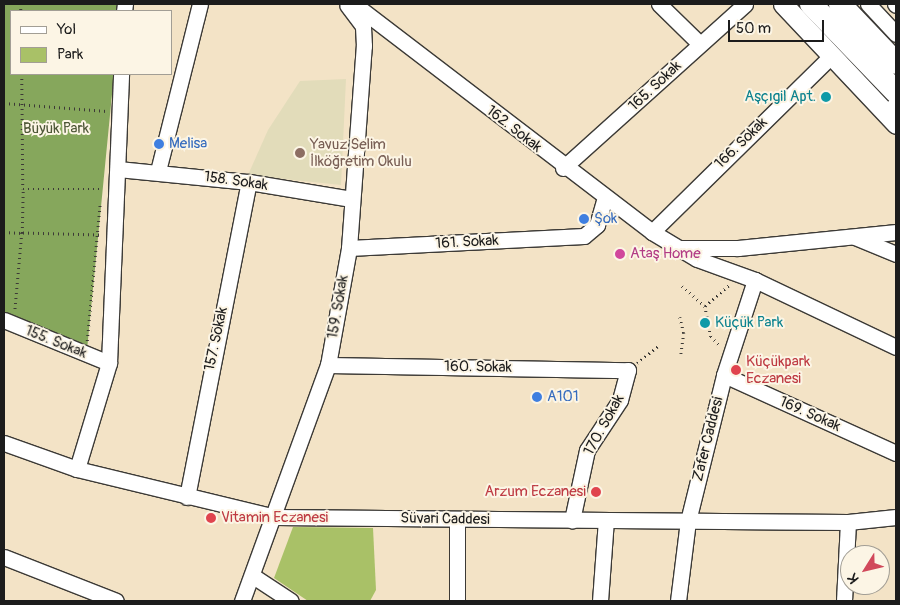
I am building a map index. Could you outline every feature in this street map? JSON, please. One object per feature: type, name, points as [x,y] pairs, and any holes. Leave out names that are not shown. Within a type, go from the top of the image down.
[{"type":"highway","points":[[811,4],[896,92]]},
{"type":"highway","points":[[840,4],[896,63]]},
{"type":"main road","points":[[783,4],[893,114]]},
{"type":"street","points":[[158,171],[200,4]]},
{"type":"street","name":"159. Sokak","points":[[242,601],[275,517],[328,365],[349,248],[364,46],[363,26],[346,4]]},
{"type":"street","name":"162. Sokak","points":[[354,4],[604,200],[652,232],[678,248],[734,273],[755,280],[896,347]]},
{"type":"street","points":[[659,4],[700,44]]},
{"type":"street","name":"165. Sokak","points":[[563,168],[745,4]]},
{"type":"street","points":[[821,4],[896,85]]},
{"type":"street","points":[[850,4],[896,53]]},
{"type":"street","points":[[868,4],[896,34]]},
{"type":"street","name":"166. Sokak","points":[[652,232],[832,55]]},
{"type":"street","points":[[77,469],[109,363],[118,169],[112,114],[121,75]]},
{"type":"street","name":"158. Sokak","points":[[118,169],[158,171],[249,182],[352,199]]},
{"type":"street","name":"157. Sokak","points":[[187,498],[249,182]]},
{"type":"street","name":"161. Sokak","points":[[349,248],[584,236],[597,225],[604,200]]},
{"type":"street","points":[[678,248],[738,248],[896,232]]},
{"type":"street","points":[[854,236],[896,254]]},
{"type":"street","name":"Zafer Caddesi","points":[[678,601],[688,521],[724,375],[755,280]]},
{"type":"street","name":"155. Sokak","points":[[9,318],[109,363]]},
{"type":"street","name":"160. Sokak","points":[[328,365],[628,370]]},
{"type":"street","name":"170. Sokak","points":[[572,520],[587,450],[620,400],[628,370]]},
{"type":"street","name":"169. Sokak","points":[[724,375],[896,452]]},
{"type":"street","name":"Süvari Caddesi","points":[[4,443],[77,469],[187,498],[275,517],[848,522],[896,517]]},
{"type":"street","points":[[457,519],[457,601]]},
{"type":"street","points":[[600,601],[606,520]]},
{"type":"street","points":[[844,601],[848,522]]},
{"type":"street","points":[[4,556],[116,601]]},
{"type":"street","points":[[253,576],[290,601]]},
{"type":"path","points":[[9,318],[22,233],[22,75]]},
{"type":"path","points":[[4,104],[112,114]]},
{"type":"path","points":[[86,348],[103,179]]},
{"type":"path","points":[[23,189],[102,189]]},
{"type":"path","points":[[4,232],[116,235]]},
{"type":"path","points":[[705,306],[726,291],[734,273]]},
{"type":"path","points":[[682,286],[705,306],[711,336],[726,349]]},
{"type":"path","points":[[680,317],[684,333],[680,354]]},
{"type":"path","points":[[628,370],[660,345]]},
{"type":"shaded area","name":"Yavuz Selim İlköğretim Okulu","points":[[346,79],[341,185],[248,175],[268,130],[300,81]]},
{"type":"green space","name":"Büyük Park","points":[[4,4],[121,4],[120,10],[10,10],[10,75],[114,75],[87,350],[4,316]]},
{"type":"green space","points":[[293,527],[373,528],[376,590],[370,601],[308,601],[274,578]]},
{"type":"place","name":"Aşçıgil Apt.","points":[[826,97]]},
{"type":"place","name":"Melisa","points":[[159,144]]},
{"type":"place","name":"Yavuz Selim İlköğretim Okulu","points":[[300,153]]},
{"type":"place","name":"Şok","points":[[584,219]]},
{"type":"place","name":"Ataş Home","points":[[620,254]]},
{"type":"place","name":"Küçük Park","points":[[705,323]]},
{"type":"place","name":"Küçükpark Eczanesi","points":[[736,370]]},
{"type":"place","name":"A101","points":[[537,397]]},
{"type":"place","name":"Arzum Eczanesi","points":[[596,492]]},
{"type":"place","name":"Vitamin Eczanesi","points":[[211,518]]}]
